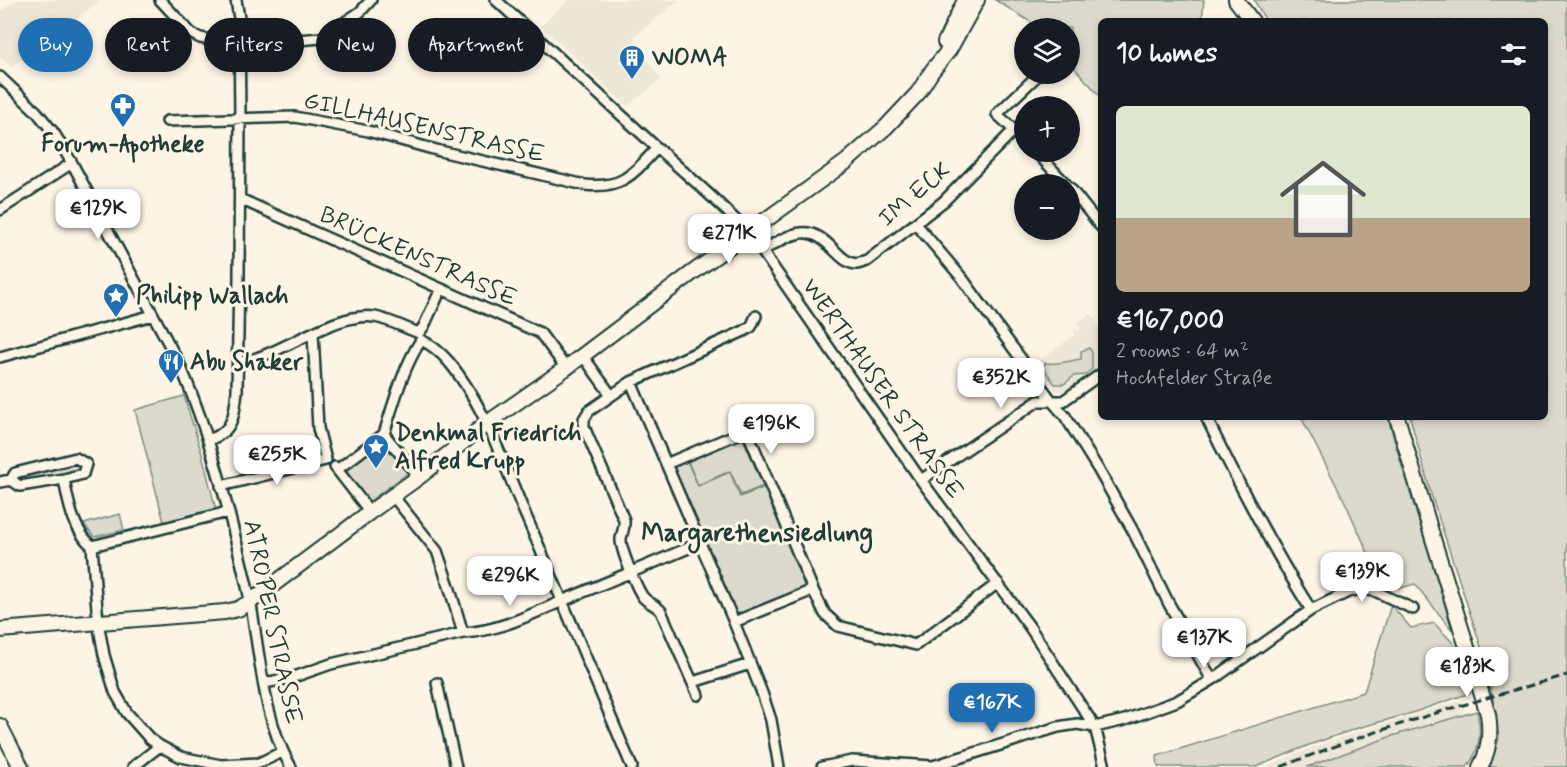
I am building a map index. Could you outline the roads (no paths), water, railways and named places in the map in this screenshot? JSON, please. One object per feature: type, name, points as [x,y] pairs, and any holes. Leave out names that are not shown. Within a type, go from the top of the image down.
[{"type":"main road","points":[[932,71],[965,0]]},
{"type":"main road","points":[[0,630],[225,612],[238,609],[250,602],[419,477],[486,424],[583,356],[685,278],[846,162],[886,127],[918,93],[949,50],[977,0]]},
{"type":"main road","points":[[1236,0],[1250,18]]},
{"type":"main road","points":[[1247,0],[1256,18]]},
{"type":"main road","points":[[1398,420],[1488,714],[1489,742],[1480,767]]},
{"type":"main road","points":[[0,726],[21,767]]},
{"type":"street","points":[[160,0],[191,33],[204,38]]},
{"type":"street","points":[[236,0],[240,18]]},
{"type":"street","points":[[304,39],[321,38],[360,12],[371,0]]},
{"type":"street","name":"WERTHAUSER STRASSE","points":[[496,0],[700,186],[748,233],[921,480],[1029,626],[1095,727],[1105,767]]},
{"type":"street","points":[[208,440],[223,433],[231,423],[235,407],[238,363],[240,72]]},
{"type":"street","name":"ATROPER STRASSE","points":[[0,77],[36,111],[54,133],[180,365],[191,391],[208,440],[228,512],[250,602],[270,714],[282,752],[291,767]]},
{"type":"street","points":[[1016,96],[1028,84]]},
{"type":"street","points":[[1014,98],[997,114],[1014,130]]},
{"type":"street","name":"GILLHAUSENSTRASSE","points":[[167,120],[295,117],[368,131],[440,151],[600,187],[614,185],[636,172],[657,148]]},
{"type":"street","name":"IM ECK","points":[[762,251],[790,236],[801,233],[814,234],[846,260],[857,264],[867,261],[944,201],[1014,130]]},
{"type":"street","points":[[1045,162],[1057,174]]},
{"type":"street","points":[[0,210],[72,163]]},
{"type":"street","name":"BRÜCKENSTRASSE","points":[[240,199],[540,333],[566,368]]},
{"type":"street","points":[[1080,200],[1098,222]]},
{"type":"street","points":[[916,224],[962,278],[1065,416],[1132,529],[1169,604],[1212,680]]},
{"type":"street","points":[[338,469],[384,434],[397,390],[441,289]]},
{"type":"street","points":[[0,357],[153,315]]},
{"type":"street","points":[[698,694],[661,611],[657,605],[645,600],[631,572],[621,539],[625,528],[624,520],[584,427],[584,419],[589,411],[631,382],[744,331],[751,327],[756,316]]},
{"type":"street","points":[[238,363],[253,361],[348,319],[375,317],[420,337],[439,351],[470,392],[486,424],[632,767]]},
{"type":"street","points":[[313,333],[318,428],[326,460],[338,469],[370,512]]},
{"type":"street","points":[[583,356],[610,395]]},
{"type":"street","points":[[921,480],[1038,401],[1063,401],[1098,376]]},
{"type":"street","points":[[631,382],[762,693],[771,720],[779,767]]},
{"type":"street","points":[[1208,420],[1282,564],[1311,610]]},
{"type":"street","points":[[666,464],[747,430],[813,590],[825,614],[838,626],[916,645],[998,583]]},
{"type":"street","points":[[384,434],[419,477]]},
{"type":"street","points":[[0,482],[11,480],[20,486],[64,479],[84,474],[86,464],[76,458],[15,473],[11,480]]},
{"type":"street","points":[[221,486],[326,460]]},
{"type":"street","points":[[64,479],[70,508],[78,528],[92,546],[98,622],[104,655],[115,692],[127,713],[150,739],[181,757],[221,765],[259,763],[282,752]]},
{"type":"street","points":[[393,496],[437,551],[463,633]]},
{"type":"street","points":[[92,546],[228,512]]},
{"type":"street","points":[[264,683],[291,678],[331,664],[463,633],[477,632],[534,614],[700,543]]},
{"type":"street","points":[[822,767],[852,761],[933,766],[1058,727],[1077,724],[1095,727],[1125,720],[1177,701],[1212,680],[1311,610],[1348,592],[1361,589],[1375,591],[1413,609]]},
{"type":"street","points":[[734,622],[813,590]]},
{"type":"street","points":[[693,682],[750,664]]},
{"type":"street","points":[[437,683],[456,767]]},
{"type":"street","points":[[133,767],[160,746]]},
{"type":"railway","points":[[1281,767],[1316,753],[1458,706],[1567,675]]},
{"type":"place","name":"WOMA","points":[[632,81]]},
{"type":"place","name":"Forum-Apotheke","points":[[123,129]]},
{"type":"place","name":"Philipp Wallach","points":[[116,319]]},
{"type":"place","name":"Abu Shaker","points":[[171,385]]},
{"type":"place","name":"Denkmal Friedrich Alfred Krupp","points":[[376,470]]},
{"type":"district","name":"Margarethensiedlung","points":[[757,534]]}]
